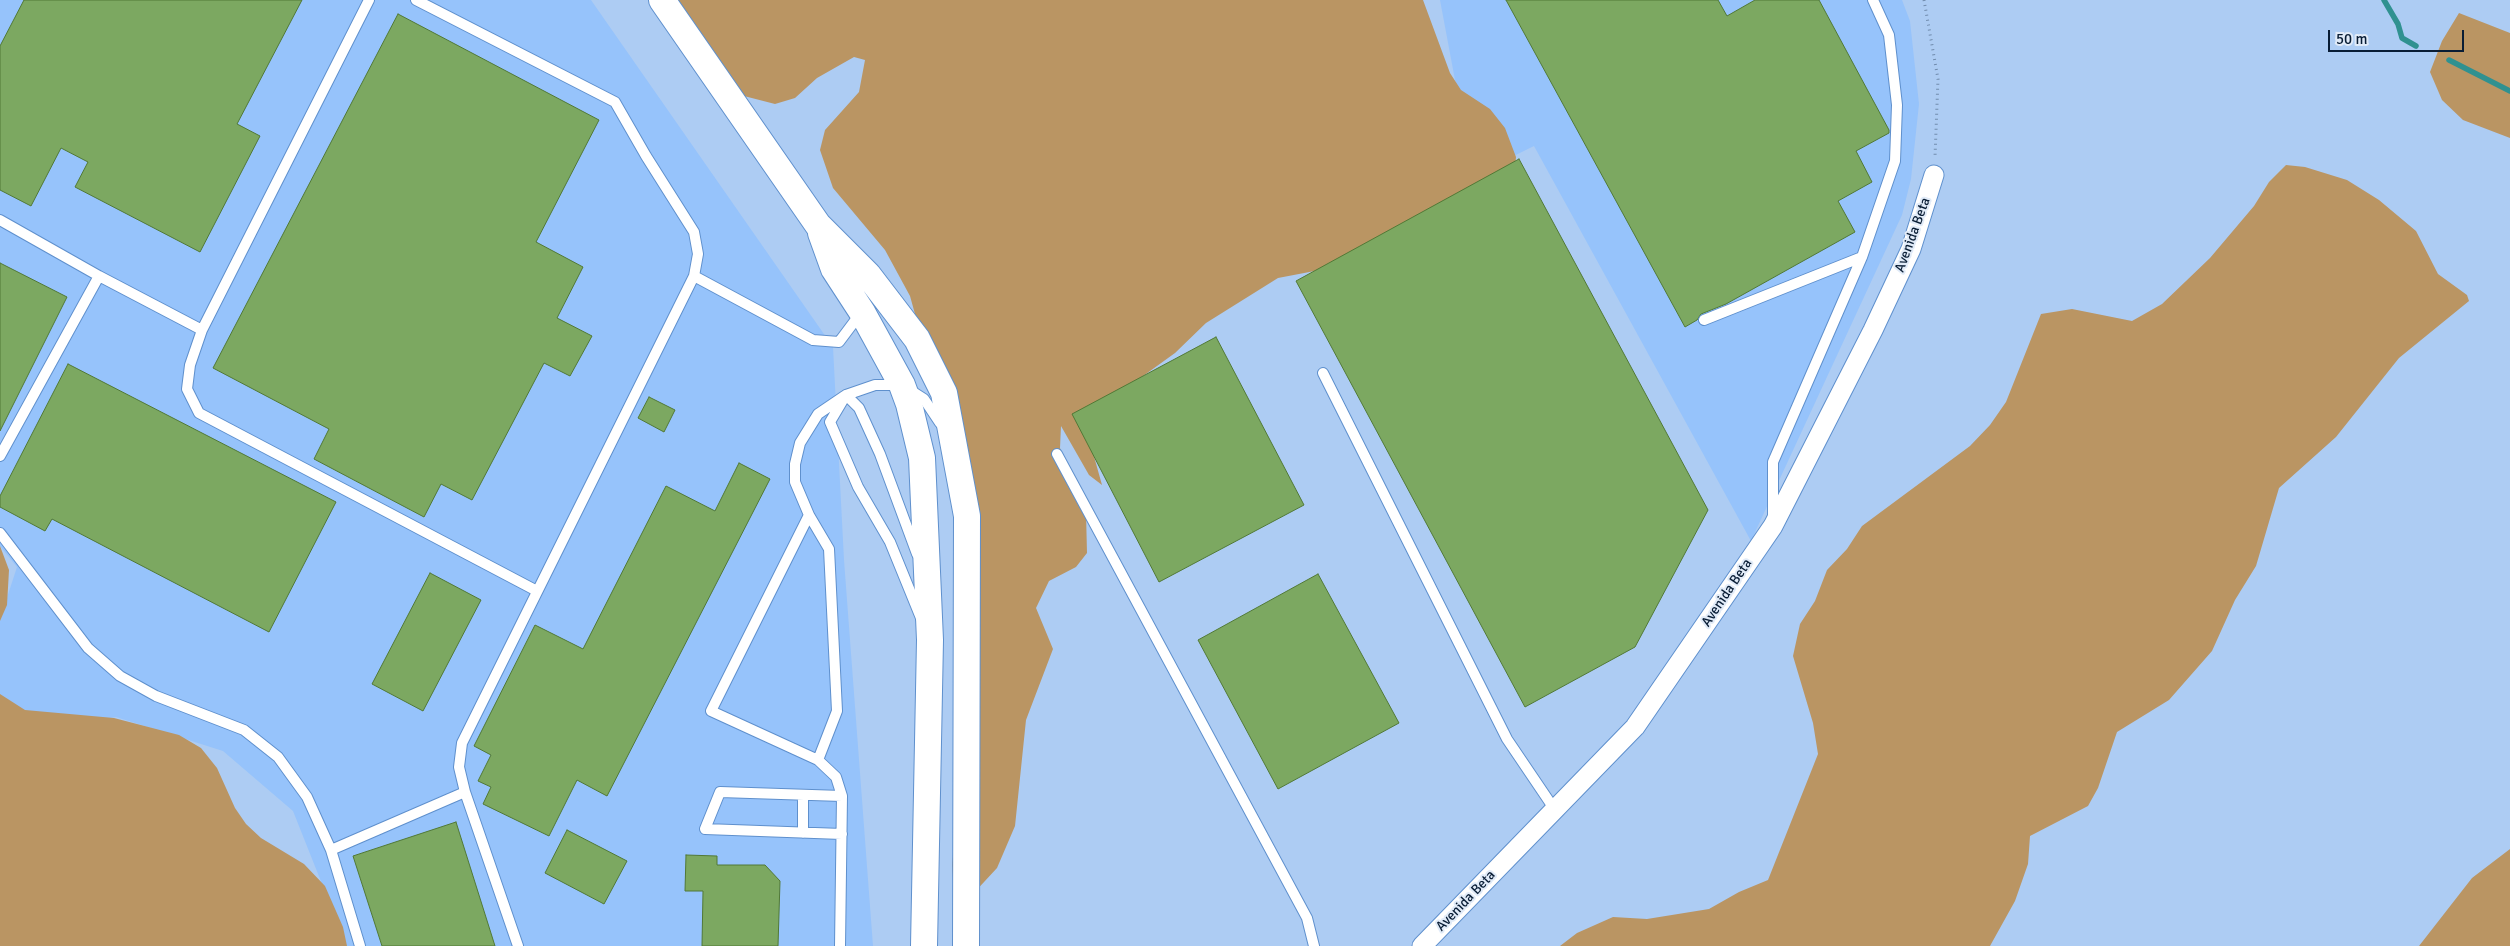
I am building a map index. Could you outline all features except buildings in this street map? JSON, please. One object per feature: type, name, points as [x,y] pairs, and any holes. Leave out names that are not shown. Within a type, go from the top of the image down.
[{"type":"main road","points":[[662,0],[818,225],[868,275],[917,339],[944,394],[967,516],[966,946]]},
{"type":"main road","points":[[818,225],[834,269],[862,312],[902,385],[909,404],[922,458],[930,640],[924,946]]},
{"type":"street","name":"Avenida Beta","points":[[1422,946],[1635,727],[1773,526],[1873,330],[1912,248],[1934,175]]},
{"type":"lane","points":[[369,0],[202,330],[190,365],[187,389],[199,413],[536,591]]},
{"type":"lane","points":[[416,0],[615,102],[646,156],[694,232],[698,254],[694,276],[462,743],[459,767],[518,946]]},
{"type":"lane","points":[[1773,526],[1773,462],[1862,257],[1895,161],[1897,105],[1889,35],[1873,0]]},
{"type":"lane","points":[[0,220],[202,330]]},
{"type":"lane","points":[[1704,320],[1862,257]]},
{"type":"lane","points":[[0,456],[100,276]]},
{"type":"lane","points":[[694,276],[813,340],[839,342],[862,312]]},
{"type":"lane","points":[[1323,373],[1507,739],[1555,810]]},
{"type":"lane","points":[[818,760],[837,711],[829,549],[809,514],[795,482],[795,464],[800,443],[818,414],[846,395],[876,385],[902,385],[924,399],[938,417],[959,473]]},
{"type":"lane","points":[[846,395],[859,408],[880,454],[929,585]]},
{"type":"lane","points":[[846,395],[830,422],[858,487],[890,542],[930,640]]},
{"type":"lane","points":[[1057,454],[1307,918],[1315,945]]},
{"type":"lane","points":[[809,514],[711,711],[818,760],[836,776],[842,796],[840,946]]},
{"type":"lane","points":[[0,533],[88,648],[120,676],[156,696],[244,730],[278,757],[307,798],[331,850],[360,946]]},
{"type":"lane","points":[[331,850],[466,792]]},
{"type":"lane","points":[[842,796],[720,792],[705,829],[842,834]]},
{"type":"lane","points":[[803,795],[803,833]]},
{"type":"path","points":[[1924,0],[1938,79],[1934,175]]},
{"type":"shaded area","points":[[0,0],[591,0],[833,347],[844,560],[873,946],[329,946],[328,899],[293,811],[223,751],[116,717],[30,731],[0,696],[0,619],[17,567],[0,546]]},
{"type":"shaded area","points":[[675,0],[1423,0],[1450,73],[1461,90],[1490,109],[1505,128],[1516,157],[1514,179],[1346,265],[1278,278],[1206,323],[1175,353],[1107,402],[1088,435],[1102,485],[1089,475],[1061,426],[1060,448],[1086,513],[1087,553],[1076,567],[1049,581],[1036,608],[1053,649],[1026,720],[1015,826],[997,868],[959,909],[954,895],[952,865],[959,794],[966,498],[910,296],[885,250],[833,188],[820,150],[825,130],[859,92],[865,60],[854,57],[817,78],[795,98],[775,104],[744,96]]},
{"type":"shaded area","points":[[1440,0],[1902,0],[1910,21],[1919,104],[1911,179],[1902,215],[1751,541],[1534,146],[1473,176]]},
{"type":"shaded area","points":[[2459,13],[2510,33],[2510,138],[2463,120],[2442,100],[2430,72],[2442,41]]},
{"type":"shaded area","points":[[2286,165],[2305,167],[2347,180],[2379,200],[2416,231],[2438,274],[2467,295],[2469,301],[2399,358],[2336,437],[2279,488],[2256,566],[2235,600],[2212,651],[2169,700],[2117,732],[2098,788],[2088,806],[2030,836],[2028,864],[2015,901],[1990,946],[1560,946],[1577,933],[1613,917],[1647,919],[1709,909],[1739,892],[1768,880],[1818,754],[1813,723],[1793,656],[1800,624],[1815,601],[1827,570],[1847,549],[1862,526],[1970,446],[1990,425],[2006,402],[2041,314],[2072,309],[2132,321],[2162,304],[2210,258],[2254,206],[2269,182]]},
{"type":"shaded area","points":[[0,546],[9,570],[7,605],[0,621]]},
{"type":"shaded area","points":[[0,694],[25,710],[114,718],[179,735],[201,748],[217,768],[235,808],[246,824],[261,838],[304,864],[325,886],[343,927],[347,946],[0,946]]},
{"type":"shaded area","points":[[2510,849],[2510,946],[2419,946],[2472,878]]},
{"type":"waterway","points":[[2384,0],[2398,24],[2402,38],[2416,46]]},
{"type":"waterway","points":[[2449,60],[2510,91]]}]
